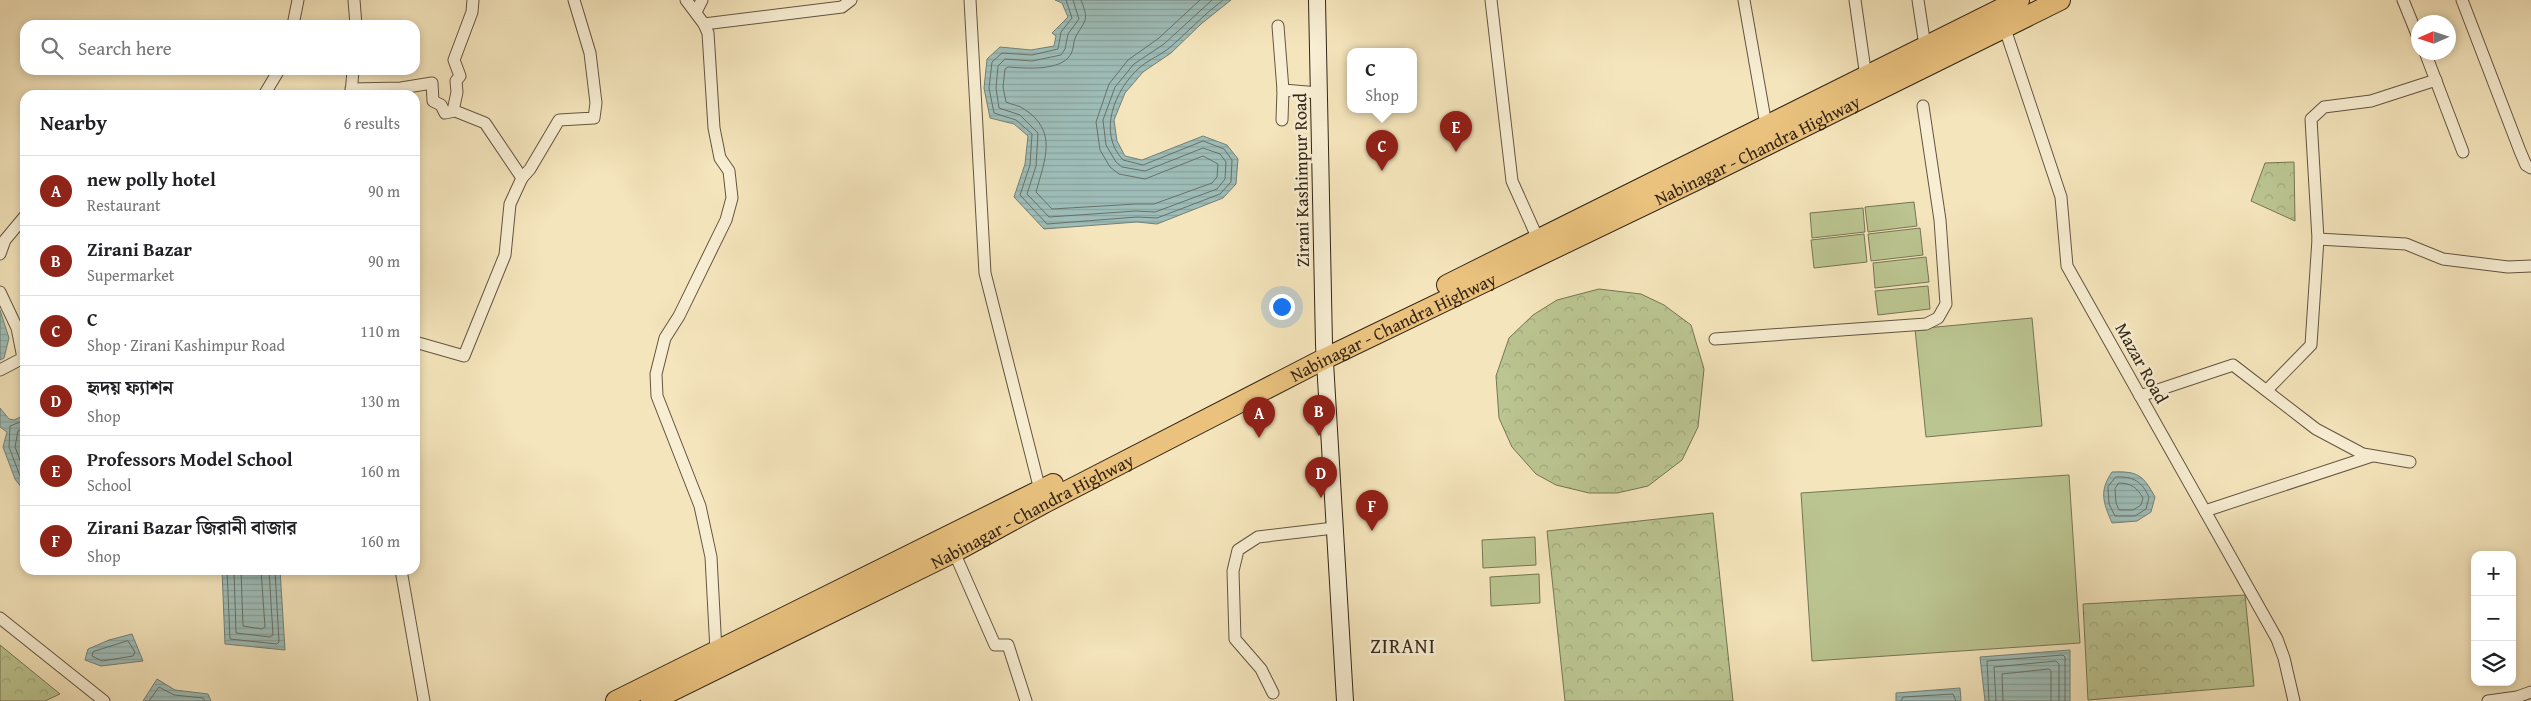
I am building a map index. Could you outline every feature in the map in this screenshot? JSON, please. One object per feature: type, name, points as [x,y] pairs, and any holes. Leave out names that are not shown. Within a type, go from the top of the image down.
[{"type":"highway","name":"Nabinagar - Chandra Highway","points":[[616,701],[716,651],[1042,496],[1538,240],[2019,0]]},
{"type":"highway","name":"Nabinagar - Chandra Highway","points":[[1324,352],[1698,180],[2004,26],[2060,0]]},
{"type":"highway","name":"Nabinagar - Chandra Highway","points":[[651,701],[954,552],[1042,496]]},
{"type":"street","points":[[294,20],[298,0]]},
{"type":"street","points":[[354,0],[356,20]]},
{"type":"street","points":[[453,111],[457,92],[456,81],[460,76],[454,60],[472,12],[473,0]]},
{"type":"street","points":[[420,343],[464,356],[505,255],[510,204],[522,178],[530,169],[559,120],[594,118],[596,103],[590,53],[574,0]]},
{"type":"street","points":[[686,0],[696,12],[708,33],[714,128],[720,158],[729,171],[732,198],[726,220],[679,316],[665,338],[656,374],[657,396],[700,506],[710,557],[716,651]]},
{"type":"street","points":[[696,12],[702,0]]},
{"type":"street","points":[[704,24],[748,17],[842,7],[851,0]]},
{"type":"street","points":[[970,0],[985,273],[1042,496]]},
{"type":"street","name":"Zirani Kashimpur Road","points":[[1317,0],[1324,352],[1345,701]]},
{"type":"street","points":[[1491,0],[1512,181],[1538,240]]},
{"type":"street","points":[[1744,0],[1766,125]]},
{"type":"street","points":[[1855,0],[1866,77]]},
{"type":"street","points":[[1918,0],[1925,46]]},
{"type":"street","points":[[2403,0],[2411,20]]},
{"type":"street","points":[[2462,0],[2520,152],[2526,165],[2531,168]]},
{"type":"street","points":[[1278,26],[1283,90],[1282,120]]},
{"type":"street","name":"Mazar Road","points":[[2004,26],[2061,197],[2067,266],[2277,639],[2284,658],[2294,701]]},
{"type":"street","points":[[2428,60],[2463,152]]},
{"type":"street","points":[[267,90],[276,75]]},
{"type":"street","points":[[351,90],[353,75]]},
{"type":"street","points":[[2266,390],[2311,345],[2318,239],[2310,119],[2324,107],[2371,101],[2436,80]]},
{"type":"street","points":[[376,90],[432,83],[433,102],[441,105],[445,113],[453,111],[485,123],[522,178]]},
{"type":"street","points":[[1283,90],[1319,93]]},
{"type":"street","points":[[1715,339],[1926,324],[1938,318],[1946,304],[1940,220],[1923,106]]},
{"type":"street","points":[[0,254],[5,240],[20,222]]},
{"type":"street","points":[[2318,239],[2406,244],[2443,259],[2508,267],[2531,266]]},
{"type":"street","points":[[0,292],[18,328],[20,340]]},
{"type":"street","points":[[0,370],[20,360]]},
{"type":"street","points":[[2140,396],[2232,365],[2316,429],[2363,454],[2410,462]]},
{"type":"street","points":[[2205,512],[2373,456]]},
{"type":"street","points":[[1273,693],[1260,669],[1236,639],[1233,571],[1238,550],[1258,536],[1334,528]]},
{"type":"street","points":[[954,552],[995,645],[1008,645],[1026,701]]},
{"type":"street","points":[[402,575],[424,701]]},
{"type":"street","points":[[0,618],[104,701]]},
{"type":"street","points":[[2488,701],[2517,697],[2531,692]]},
{"type":"green space","points":[[2294,162],[2295,221],[2251,201],[2265,163]]},
{"type":"green space","points":[[1914,202],[1917,226],[1868,232],[1865,207]]},
{"type":"green space","points":[[1863,208],[1865,232],[1812,238],[1810,213]]},
{"type":"green space","points":[[1920,228],[1923,255],[1871,261],[1868,234]]},
{"type":"green space","points":[[1864,234],[1867,262],[1814,268],[1811,240]]},
{"type":"green space","points":[[1926,257],[1929,282],[1875,288],[1873,263]]},
{"type":"green space","points":[[1928,286],[1930,309],[1878,315],[1875,291]]},
{"type":"green space","points":[[1599,289],[1641,294],[1664,305],[1691,325],[1704,369],[1698,427],[1682,460],[1648,486],[1617,493],[1589,493],[1556,485],[1536,474],[1512,447],[1499,418],[1496,376],[1509,338],[1533,315],[1557,300]]},
{"type":"green space","points":[[2032,318],[2042,426],[1926,437],[1915,329]]},
{"type":"green space","points":[[2069,475],[2080,643],[1812,661],[1801,493]]},
{"type":"green space","points":[[1713,513],[1733,701],[1565,701],[1547,531]]},
{"type":"green space","points":[[1535,537],[1536,565],[1483,568],[1482,540]]},
{"type":"green space","points":[[1539,574],[1540,603],[1491,606],[1490,577]]},
{"type":"green space","points":[[2245,595],[2254,686],[2088,700],[2083,604]]},
{"type":"green space","points":[[0,645],[60,694],[45,701],[0,701]]},
{"type":"water","points":[[1055,0],[1231,0],[1201,24],[1171,53],[1143,72],[1125,93],[1114,120],[1117,141],[1125,156],[1142,160],[1203,136],[1227,145],[1238,159],[1236,184],[1223,198],[1157,224],[1137,222],[1044,229],[1014,197],[1025,164],[1028,136],[1014,124],[990,118],[984,88],[987,59],[1000,47],[1031,50],[1054,46],[1056,36],[1052,33],[1068,17],[1062,3]]},
{"type":"water","points":[[0,310],[9,338],[4,358],[0,360]]},
{"type":"water","points":[[0,408],[9,419],[14,420],[20,417],[20,486],[15,479],[3,447],[7,432],[0,427]]},
{"type":"water","points":[[2112,472],[2128,472],[2143,479],[2155,497],[2151,512],[2137,521],[2112,523],[2106,509],[2104,491]]},
{"type":"water","points":[[222,575],[280,575],[285,650],[225,644]]},
{"type":"water","points":[[132,634],[143,661],[101,666],[85,660],[88,649],[109,640]]},
{"type":"water","points":[[2070,650],[2070,701],[1985,701],[1980,657]]},
{"type":"water","points":[[157,679],[175,690],[208,694],[211,701],[143,701]]},
{"type":"water","points":[[1960,688],[1961,701],[1896,701],[1896,693]]},
{"type":"place","name":"Professors Model School","points":[[1456,152]]},
{"type":"place","name":"C","points":[[1382,171]]},
{"type":"place","name":"Zirani Bazar","points":[[1319,436]]},
{"type":"place","name":"new polly hotel","points":[[1259,438]]},
{"type":"place","name":"হৃদয় ফ্যাশন","points":[[1321,498]]},
{"type":"place","name":"Zirani Bazar জিরানী বাজার","points":[[1372,531]]},
{"type":"district","name":"ZIRANI","points":[[1403,645]]}]
